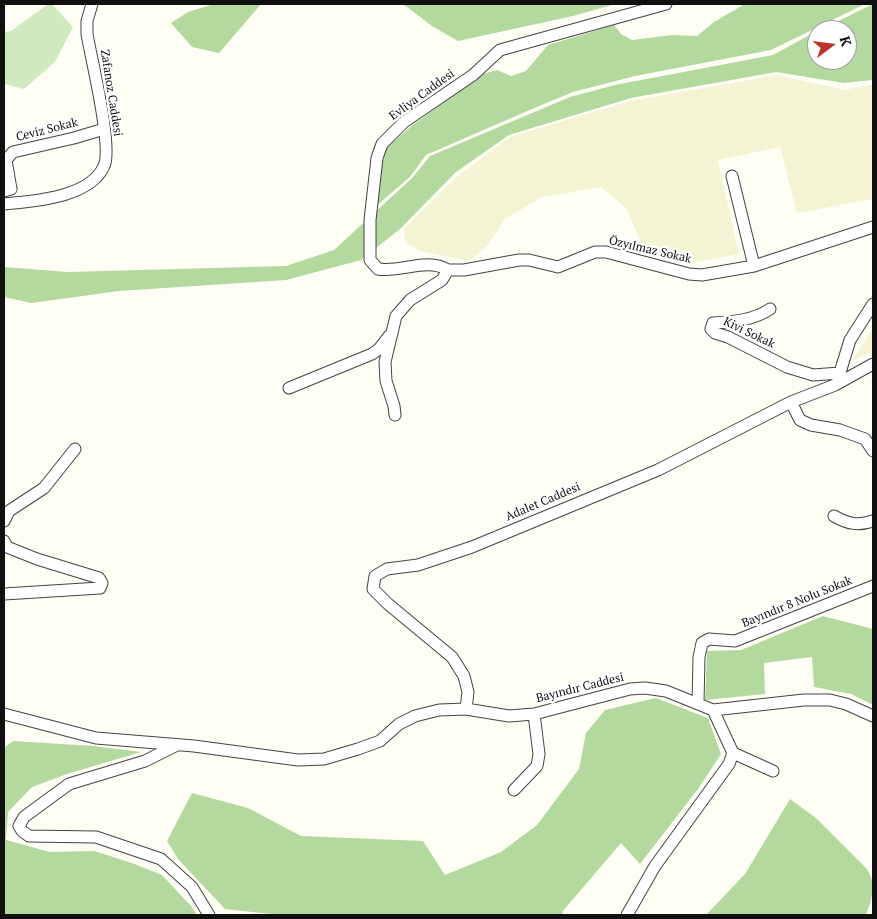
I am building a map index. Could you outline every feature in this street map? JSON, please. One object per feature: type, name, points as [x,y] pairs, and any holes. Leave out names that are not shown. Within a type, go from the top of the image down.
[{"type":"street","name":"Zafanoz Caddesi","points":[[4,204],[48,199],[70,192],[88,184],[104,166],[107,156],[104,129],[87,34],[92,4]]},
{"type":"street","name":"Evliya Caddesi","points":[[448,270],[431,264],[386,271],[378,269],[370,260],[370,220],[377,158],[382,144],[404,122],[473,74],[500,50],[666,4]]},
{"type":"street","name":"Ceviz Sokak","points":[[4,191],[11,189],[6,160],[13,152],[104,129]]},
{"type":"street","points":[[732,176],[754,266]]},
{"type":"street","name":"Özyılmaz Sokak","points":[[448,270],[464,270],[519,260],[529,260],[558,267],[595,252],[606,252],[689,274],[702,275],[754,266],[873,226]]},
{"type":"street","points":[[395,415],[386,381],[385,362],[396,316],[410,300],[442,280],[448,270]]},
{"type":"street","points":[[835,385],[850,340],[873,304]]},
{"type":"street","name":"Kivi Sokak","points":[[770,309],[763,314],[734,322],[713,323],[711,329],[715,333],[728,337],[787,367],[813,374],[840,373]]},
{"type":"street","points":[[290,388],[372,354],[379,349],[390,335]]},
{"type":"street","name":"Adalet Caddesi","points":[[466,709],[468,692],[464,676],[452,657],[388,604],[373,589],[375,576],[387,569],[418,565],[472,547],[658,470],[791,402],[835,385],[873,364]]},
{"type":"street","points":[[791,402],[800,420],[811,425],[840,430],[865,440],[873,451]]},
{"type":"street","points":[[4,522],[9,512],[44,488],[75,449]]},
{"type":"street","points":[[834,516],[847,524],[862,525],[873,522]]},
{"type":"street","points":[[4,541],[7,547],[37,559],[99,578],[102,584],[100,588],[4,594]]},
{"type":"street","name":"Bayındır 8 Nolu Sokak","points":[[698,704],[699,657],[702,643],[709,639],[735,641],[873,586]]},
{"type":"street","name":"Bayındır Caddesi","points":[[4,714],[96,738],[178,744],[298,760],[324,759],[358,749],[380,741],[399,724],[415,716],[439,710],[466,709],[509,716],[534,714],[630,689],[666,690],[713,710],[804,700],[830,700],[846,704],[873,716]]},
{"type":"street","points":[[713,710],[734,753],[773,771]]},
{"type":"street","points":[[514,790],[537,766],[539,754],[534,714]]},
{"type":"street","points":[[178,744],[145,761],[70,784],[24,817],[20,826],[22,831],[29,836],[96,837],[161,859],[192,887],[209,915]]},
{"type":"street","points":[[627,915],[655,866],[729,764],[734,753]]},
{"type":"green space","points":[[48,4],[52,4],[73,27],[55,62],[24,89],[4,84],[4,32],[11,31]]},
{"type":"green space","points":[[214,4],[261,4],[219,53],[192,47],[171,23],[188,12]]},
{"type":"green space","points":[[403,4],[615,4],[573,16],[458,41],[432,26]]},
{"type":"green space","points":[[745,4],[865,4],[832,20],[807,20],[807,32],[771,50],[635,76],[573,92],[426,155],[410,177],[376,206],[381,169],[387,147],[414,124],[483,74],[497,70],[511,76],[526,71],[548,45],[614,25],[621,34],[632,40],[672,35],[697,36],[714,22]]},
{"type":"green space","points":[[873,4],[873,80],[844,83],[776,72],[631,98],[509,135],[456,172],[400,229],[361,260],[286,280],[119,291],[31,303],[4,297],[4,267],[68,272],[286,266],[334,250],[412,178],[430,156],[570,97],[615,85],[773,55],[807,36],[807,70],[857,70],[857,20],[840,20]]},
{"type":"green space","points":[[777,75],[844,90],[873,84],[873,199],[797,213],[780,147],[718,160],[739,254],[695,262],[643,247],[626,208],[601,187],[542,197],[505,219],[487,246],[470,261],[420,251],[405,242],[404,229],[435,198],[458,176],[510,137],[630,101]]},
{"type":"green space","points":[[873,328],[873,351],[852,361]]},
{"type":"green space","points":[[823,616],[873,629],[873,705],[851,694],[814,687],[812,657],[764,663],[765,694],[705,700],[707,651],[741,650]]},
{"type":"green space","points":[[656,698],[708,718],[721,754],[698,789],[640,864],[621,843],[562,912],[564,915],[279,915],[225,909],[178,859],[167,841],[192,793],[248,808],[301,836],[423,841],[445,875],[501,852],[537,825],[579,769],[586,733],[605,710]]},
{"type":"green space","points":[[13,741],[94,746],[141,752],[67,774],[32,787],[8,812],[6,840],[50,852],[94,851],[132,863],[162,875],[197,915],[4,915],[4,748]]},
{"type":"green space","points":[[790,799],[816,818],[867,869],[873,886],[872,897],[866,915],[706,915],[745,874]]}]
